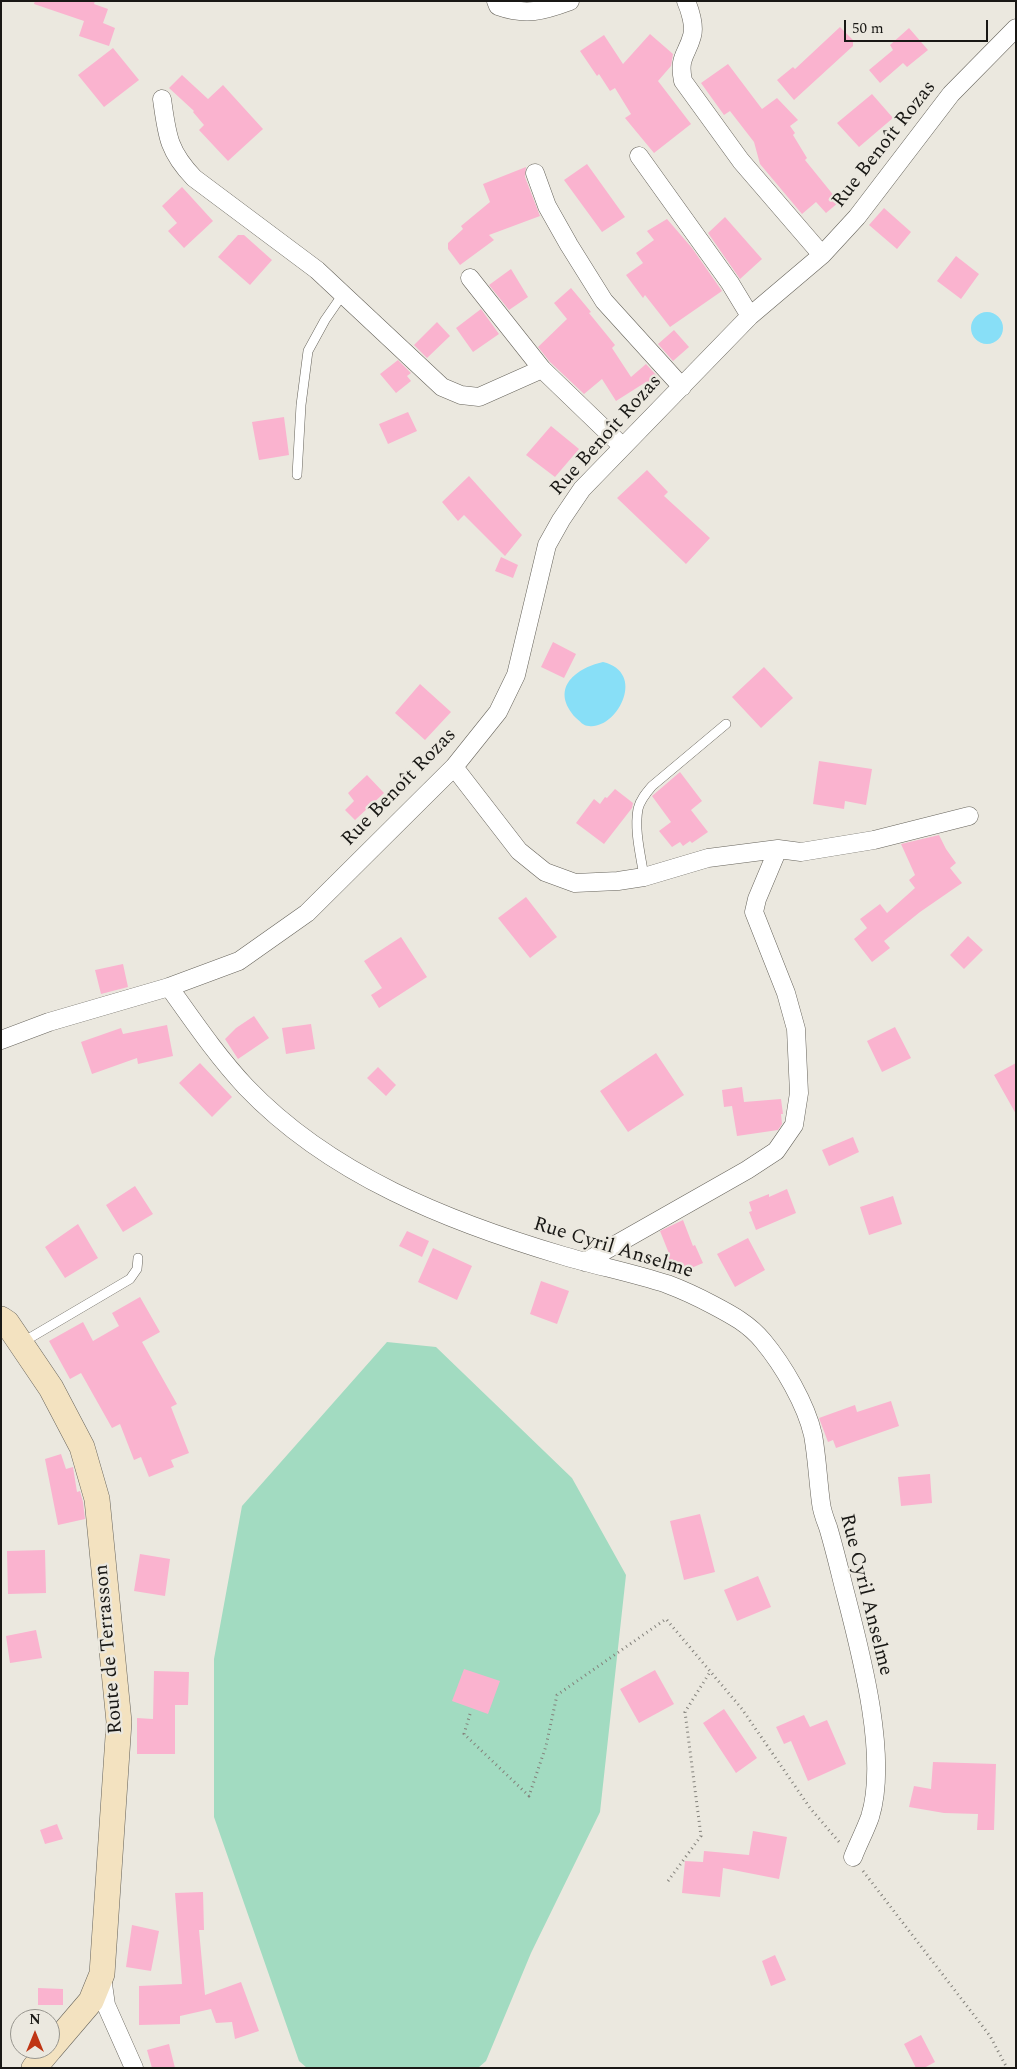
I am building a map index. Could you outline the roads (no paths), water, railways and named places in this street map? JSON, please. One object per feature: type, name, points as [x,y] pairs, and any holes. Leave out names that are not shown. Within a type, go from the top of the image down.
[{"type":"street","points":[[496,1],[498,6],[513,12],[544,11],[570,1]]},
{"type":"street","points":[[686,1],[693,34],[682,58],[682,80],[741,161],[822,254]]},
{"type":"street","name":"Rue Benoît Rozas","points":[[1,1040],[49,1022],[169,988],[239,961],[307,913],[454,767],[498,712],[516,675],[548,545],[556,528],[582,489],[750,316],[822,254],[857,216],[951,94],[1016,28]]},
{"type":"street","points":[[162,99],[168,140],[179,163],[194,178],[317,270],[442,387],[461,395],[479,397],[542,369]]},
{"type":"street","points":[[639,156],[730,283],[750,316]]},
{"type":"street","points":[[535,173],[547,206],[604,301],[682,387]]},
{"type":"street","points":[[470,278],[542,369],[623,447]]},
{"type":"street","points":[[454,767],[519,852],[545,872],[575,883],[618,882],[644,877],[708,858],[778,849],[801,852],[810,851],[874,840],[969,816]]},
{"type":"street","points":[[585,1262],[747,1170],[776,1151],[794,1125],[799,1093],[796,1029],[786,993],[754,912],[778,849]]},
{"type":"street","name":"Rue Cyril Anselme","points":[[169,988],[219,1057],[248,1089],[324,1152],[370,1179],[420,1204],[490,1232],[585,1262],[670,1285],[734,1316],[750,1326],[763,1341],[778,1361],[802,1405],[812,1431],[821,1505],[857,1639],[869,1697],[873,1731],[874,1793],[870,1816],[853,1857]]},
{"type":"street","name":"Route de Terrasson","points":[[1,1319],[7,1323],[51,1388],[82,1448],[97,1500],[119,1722],[102,1974],[91,2001],[60,2037]]},
{"type":"street","points":[[102,1974],[106,2006],[134,2068]]},
{"type":"lane","points":[[297,475],[301,405],[308,351],[325,320],[343,294]]},
{"type":"lane","points":[[644,877],[638,834],[638,810],[642,798],[652,786],[726,724]]},
{"type":"lane","points":[[20,1343],[130,1279],[137,1269],[138,1258]]},
{"type":"water","points":[[987,312],[999,316],[1003,328],[999,340],[987,344],[975,340],[971,328],[975,316]]},
{"type":"water","points":[[603,662],[616,668],[624,677],[623,700],[609,719],[599,725],[587,726],[576,718],[568,708],[565,690],[568,682],[574,675],[592,665]]}]
